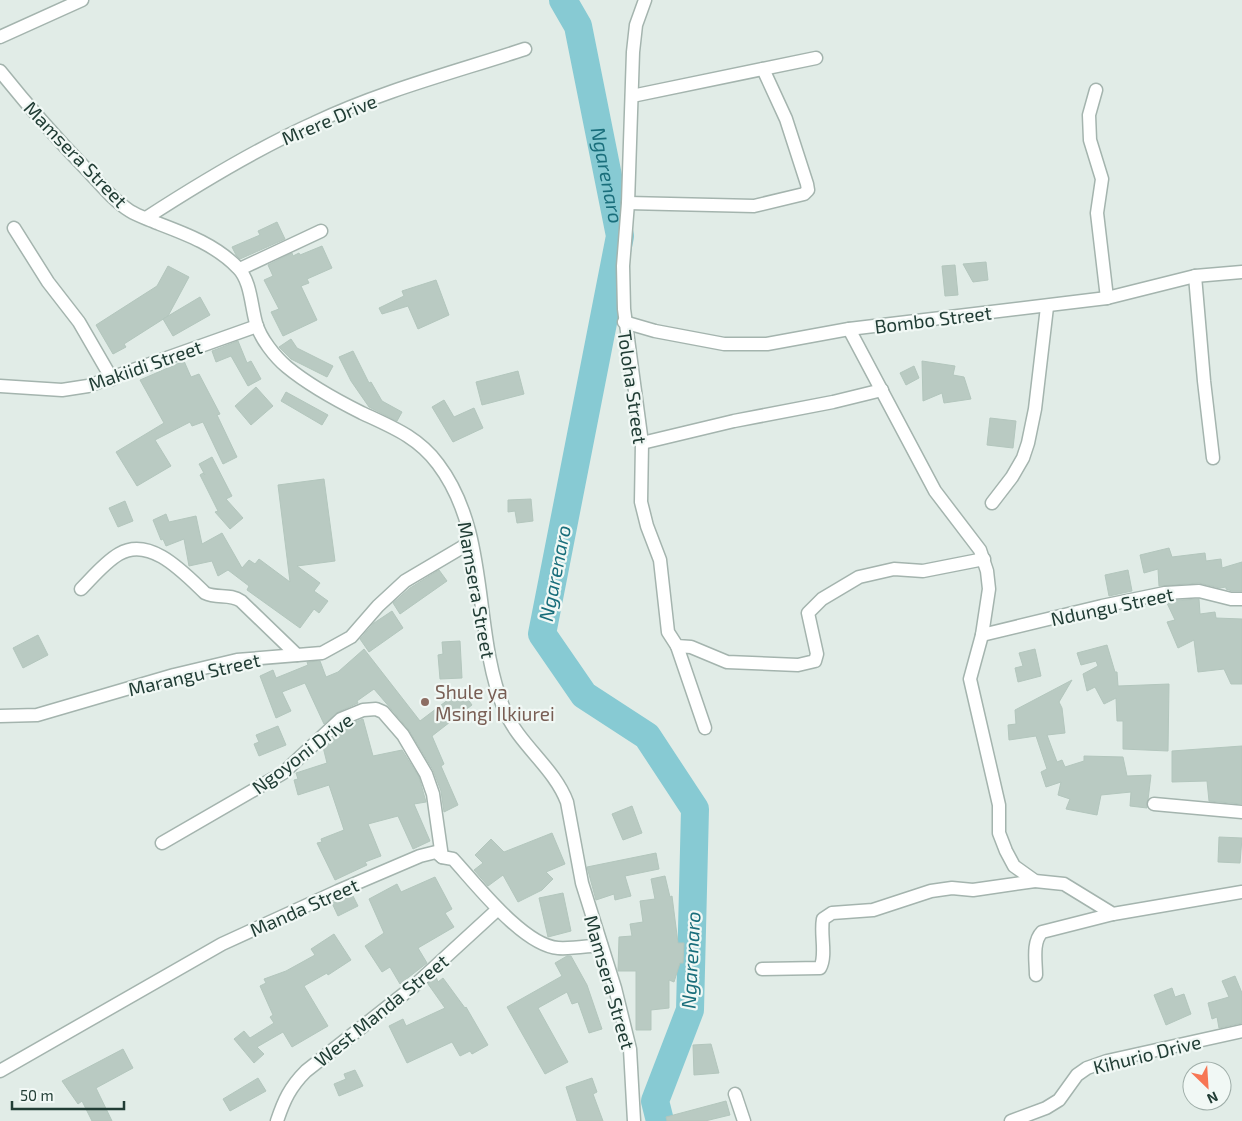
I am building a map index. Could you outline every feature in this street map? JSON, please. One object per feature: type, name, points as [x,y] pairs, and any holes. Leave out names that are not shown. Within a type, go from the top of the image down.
[{"type":"street","points":[[0,37],[82,0]]},
{"type":"street","name":"Toloha Street","points":[[645,0],[636,26],[628,203],[623,266],[624,322],[642,444],[642,513],[660,560],[668,632],[677,646],[706,728]]},
{"type":"street","name":"Mrere Drive","points":[[146,218],[216,175],[314,122],[364,102],[525,49]]},
{"type":"street","points":[[632,96],[816,58]]},
{"type":"street","points":[[628,203],[754,206],[804,194],[808,190],[807,184],[786,119],[763,70]]},
{"type":"street","name":"Mamsera Street","points":[[0,71],[42,122],[110,194],[130,212],[197,238],[222,253],[240,269],[247,285],[257,326],[284,365],[301,378],[346,405],[400,430],[430,454],[449,480],[465,520],[471,542],[494,680],[504,711],[562,790],[571,822],[582,883],[615,988],[630,1049],[634,1121]]},
{"type":"street","points":[[1096,90],[1090,115],[1090,140],[1102,179],[1097,213],[1107,298]]},
{"type":"street","points":[[14,228],[48,282],[79,322],[112,379]]},
{"type":"street","points":[[240,269],[321,232]]},
{"type":"street","name":"Bombo Street","points":[[624,322],[655,331],[724,344],[767,344],[850,329],[979,312],[1047,307],[1107,298],[1195,276],[1242,272]]},
{"type":"street","points":[[1195,276],[1204,381],[1214,458]]},
{"type":"street","points":[[992,503],[1023,458],[1028,443],[1035,409],[1047,307]]},
{"type":"street","name":"Makiidi Street","points":[[0,386],[62,390],[88,386],[257,326]]},
{"type":"street","points":[[850,329],[934,491],[980,550],[984,559],[989,589],[982,635],[970,678],[999,805],[999,833],[1014,866],[1034,882]]},
{"type":"street","points":[[642,444],[734,421],[833,402],[882,390]]},
{"type":"street","name":"Marangu Street","points":[[0,716],[37,715],[174,675],[237,660],[322,653],[336,647],[351,637],[378,606],[405,581],[471,542]]},
{"type":"street","points":[[81,589],[117,555],[131,549],[142,548],[153,552],[205,593],[212,596],[235,597],[241,601],[297,655]]},
{"type":"street","points":[[677,646],[691,648],[728,662],[798,665],[815,661],[817,654],[809,625],[808,613],[811,607],[860,577],[894,569],[923,571],[984,559]]},
{"type":"street","name":"Ndungu Street","points":[[982,635],[1165,593],[1199,591],[1220,597],[1242,599]]},
{"type":"street","name":"Ngoyoni Drive","points":[[162,843],[283,773],[341,719],[363,710],[376,709],[383,712],[403,735],[426,774],[433,794],[442,857]]},
{"type":"street","points":[[1154,804],[1242,812]]},
{"type":"street","name":"Manda Street","points":[[0,1071],[222,944],[420,856],[436,852],[442,857],[453,859],[498,910],[544,945],[558,948],[601,945]]},
{"type":"street","points":[[762,969],[820,968],[823,962],[821,931],[823,919],[832,913],[873,910],[931,891],[952,888],[973,890],[1034,882],[1064,884],[1113,914]]},
{"type":"street","points":[[1036,975],[1036,943],[1038,936],[1042,932],[1113,914],[1242,892]]},
{"type":"street","name":"West Manda Street","points":[[278,1121],[284,1099],[294,1083],[306,1071],[414,986],[498,910]]},
{"type":"street","name":"Kihurio Drive","points":[[1011,1121],[1046,1108],[1059,1100],[1077,1075],[1087,1068],[1107,1060],[1242,1031]]},
{"type":"street","points":[[735,1094],[744,1121]]},
{"type":"building","points":[[277,222],[285,239],[240,259],[236,255],[232,247],[260,235],[258,231]]},
{"type":"building","points":[[322,246],[332,268],[307,279],[309,283],[301,286],[317,320],[283,336],[271,312],[279,309],[264,280],[273,276],[268,265],[292,253],[293,256],[299,253],[300,255]]},
{"type":"building","points":[[986,262],[988,280],[973,282],[963,264]]},
{"type":"building","points":[[955,265],[958,295],[945,296],[942,266]]},
{"type":"building","points":[[168,266],[189,277],[168,316],[124,344],[126,347],[113,354],[96,325],[157,286]]},
{"type":"building","points":[[436,280],[449,315],[418,329],[408,306],[382,314],[379,308],[404,296],[402,291]]},
{"type":"building","points":[[200,297],[210,315],[173,336],[163,319]]},
{"type":"building","points":[[291,339],[297,348],[333,366],[327,377],[291,359],[279,347]]},
{"type":"building","points":[[238,341],[247,363],[251,361],[261,379],[248,386],[231,356],[216,362],[212,351]]},
{"type":"building","points":[[353,351],[369,383],[371,382],[382,401],[402,412],[397,421],[369,407],[351,381],[339,357]]},
{"type":"building","points":[[184,361],[191,377],[199,374],[220,414],[217,415],[237,457],[223,464],[203,422],[192,426],[190,422],[155,440],[171,466],[137,486],[116,452],[164,423],[140,380]]},
{"type":"building","points":[[922,361],[955,366],[953,375],[964,377],[971,399],[944,403],[942,393],[923,401]]},
{"type":"building","points":[[914,366],[919,378],[906,385],[900,373]]},
{"type":"building","points":[[518,371],[524,394],[482,405],[476,382]]},
{"type":"building","points":[[256,387],[273,406],[251,425],[235,406]]},
{"type":"building","points":[[286,392],[328,415],[322,425],[281,401]]},
{"type":"building","points":[[444,400],[454,417],[474,408],[483,428],[453,442],[432,407]]},
{"type":"building","points":[[990,418],[1016,421],[1013,448],[987,445]]},
{"type":"building","points":[[212,457],[232,496],[226,499],[243,518],[230,529],[215,512],[218,511],[200,475],[203,473],[205,475],[199,464]]},
{"type":"building","points":[[324,479],[335,561],[297,566],[320,583],[314,591],[328,601],[319,613],[314,609],[300,628],[247,590],[249,586],[228,570],[218,576],[212,561],[189,566],[184,539],[166,546],[163,539],[161,540],[153,520],[166,514],[169,522],[196,516],[202,544],[222,533],[242,568],[249,560],[255,564],[259,559],[290,582],[278,485]]},
{"type":"building","points":[[531,499],[533,521],[517,523],[515,511],[508,512],[508,500]]},
{"type":"building","points":[[125,501],[133,521],[118,527],[109,508]]},
{"type":"building","points":[[1169,548],[1172,557],[1205,553],[1206,561],[1221,559],[1222,568],[1242,562],[1242,591],[1232,591],[1226,589],[1226,587],[1220,588],[1199,583],[1159,586],[1158,569],[1144,573],[1140,555]]},
{"type":"building","points":[[439,570],[447,581],[400,614],[393,603],[410,588]]},
{"type":"building","points":[[1128,570],[1132,591],[1109,596],[1105,575]]},
{"type":"building","points":[[1199,599],[1200,614],[1215,612],[1216,618],[1242,619],[1242,684],[1231,684],[1224,669],[1198,672],[1194,640],[1178,648],[1167,622],[1175,620],[1166,601]]},
{"type":"building","points":[[392,611],[403,628],[369,652],[360,639],[374,623]]},
{"type":"building","points":[[38,635],[48,655],[23,668],[13,648]]},
{"type":"building","points":[[460,641],[462,678],[440,679],[438,655],[443,654],[442,642]]},
{"type":"building","points":[[1107,645],[1115,672],[1117,672],[1118,686],[1169,684],[1168,751],[1123,749],[1123,721],[1117,721],[1116,698],[1104,704],[1095,687],[1087,691],[1083,674],[1098,666],[1096,661],[1081,665],[1077,653]]},
{"type":"building","points":[[364,649],[420,721],[461,690],[472,705],[432,736],[444,764],[441,766],[458,805],[444,812],[441,791],[433,770],[409,730],[374,689],[357,701],[358,703],[338,712],[324,724],[305,683],[282,692],[291,711],[276,718],[260,676],[273,670],[276,678],[308,665],[307,662],[320,661],[326,677],[338,672]]},
{"type":"building","points":[[1035,649],[1041,676],[1018,682],[1015,668],[1023,666],[1019,653]]},
{"type":"building","points":[[1072,680],[1059,702],[1062,708],[1065,733],[1047,735],[1057,762],[1062,760],[1065,767],[1084,761],[1084,756],[1123,757],[1127,776],[1151,775],[1147,808],[1130,806],[1131,792],[1101,795],[1097,815],[1066,809],[1070,799],[1058,795],[1061,782],[1046,787],[1041,772],[1047,769],[1036,736],[1009,740],[1008,725],[1016,724],[1015,710]]},
{"type":"building","points":[[363,719],[373,756],[402,750],[419,777],[426,802],[414,804],[430,841],[413,849],[398,816],[368,824],[381,856],[365,862],[367,865],[335,880],[317,843],[322,842],[321,839],[344,830],[329,785],[298,795],[294,780],[298,779],[296,773],[327,763],[323,747],[345,726]]},
{"type":"building","points":[[278,726],[286,745],[259,756],[254,744],[259,742],[256,735]]},
{"type":"building","points":[[1242,746],[1242,804],[1209,801],[1207,781],[1172,782],[1172,751]]},
{"type":"building","points":[[632,806],[642,833],[623,840],[612,814]]},
{"type":"building","points":[[552,833],[565,864],[546,872],[553,879],[542,890],[518,902],[503,875],[488,886],[474,870],[483,863],[475,855],[491,839],[504,852]]},
{"type":"building","points":[[1219,837],[1242,838],[1240,863],[1218,862]]},
{"type":"building","points":[[656,853],[659,869],[625,876],[631,896],[615,900],[614,894],[596,900],[587,867]]},
{"type":"building","points":[[665,876],[670,897],[672,896],[678,943],[684,943],[683,963],[680,963],[674,982],[669,980],[669,1008],[651,1010],[651,1030],[636,1030],[636,971],[618,971],[619,937],[632,936],[630,924],[643,922],[640,901],[655,899],[651,879]]},
{"type":"building","points":[[435,877],[452,909],[445,913],[454,927],[418,948],[427,963],[400,984],[390,967],[382,972],[365,946],[384,933],[369,899],[397,884],[401,892]]},
{"type":"building","points":[[563,893],[571,931],[548,937],[539,898]]},
{"type":"building","points":[[352,894],[358,906],[338,916],[332,903]]},
{"type":"building","points":[[334,934],[351,960],[328,975],[327,973],[304,986],[328,1026],[292,1047],[283,1032],[257,1047],[264,1054],[254,1063],[234,1039],[244,1031],[250,1038],[274,1023],[270,1017],[273,1015],[260,986],[266,983],[264,979],[286,971],[315,955],[311,949]]},
{"type":"building","points":[[567,956],[571,956],[587,985],[602,1029],[589,1033],[578,1002],[572,1004],[567,992],[538,1008],[568,1062],[545,1074],[507,1007],[562,976],[555,963]]},
{"type":"building","points":[[1235,976],[1242,993],[1242,1023],[1219,1028],[1217,1017],[1212,1019],[1208,1003],[1229,997],[1222,981]]},
{"type":"building","points":[[436,977],[438,982],[443,978],[466,1007],[488,1045],[472,1054],[470,1051],[460,1056],[452,1042],[407,1063],[389,1026],[403,1019],[406,1026],[445,1008],[428,984]]},
{"type":"building","points":[[1172,988],[1175,997],[1184,994],[1191,1014],[1166,1025],[1154,995]]},
{"type":"building","points":[[711,1044],[719,1073],[694,1075],[693,1045]]},
{"type":"building","points":[[123,1049],[133,1068],[96,1088],[112,1121],[92,1121],[82,1101],[78,1104],[62,1081]]},
{"type":"building","points":[[355,1070],[363,1086],[339,1096],[334,1084],[346,1079],[344,1074]]},
{"type":"building","points":[[258,1078],[266,1091],[230,1111],[223,1099]]},
{"type":"building","points":[[592,1078],[597,1092],[593,1094],[603,1121],[577,1121],[566,1087]]},
{"type":"building","points":[[726,1101],[730,1115],[705,1121],[667,1121],[666,1117]]},
{"type":"waterway","name":"Ngarenaro","points":[[563,0],[578,26],[620,236],[542,634],[584,695],[647,736],[695,809],[690,1010],[655,1101],[660,1121]]},
{"type":"place","name":"Shule ya Msingi Ilkiurei","points":[[425,702]]}]
